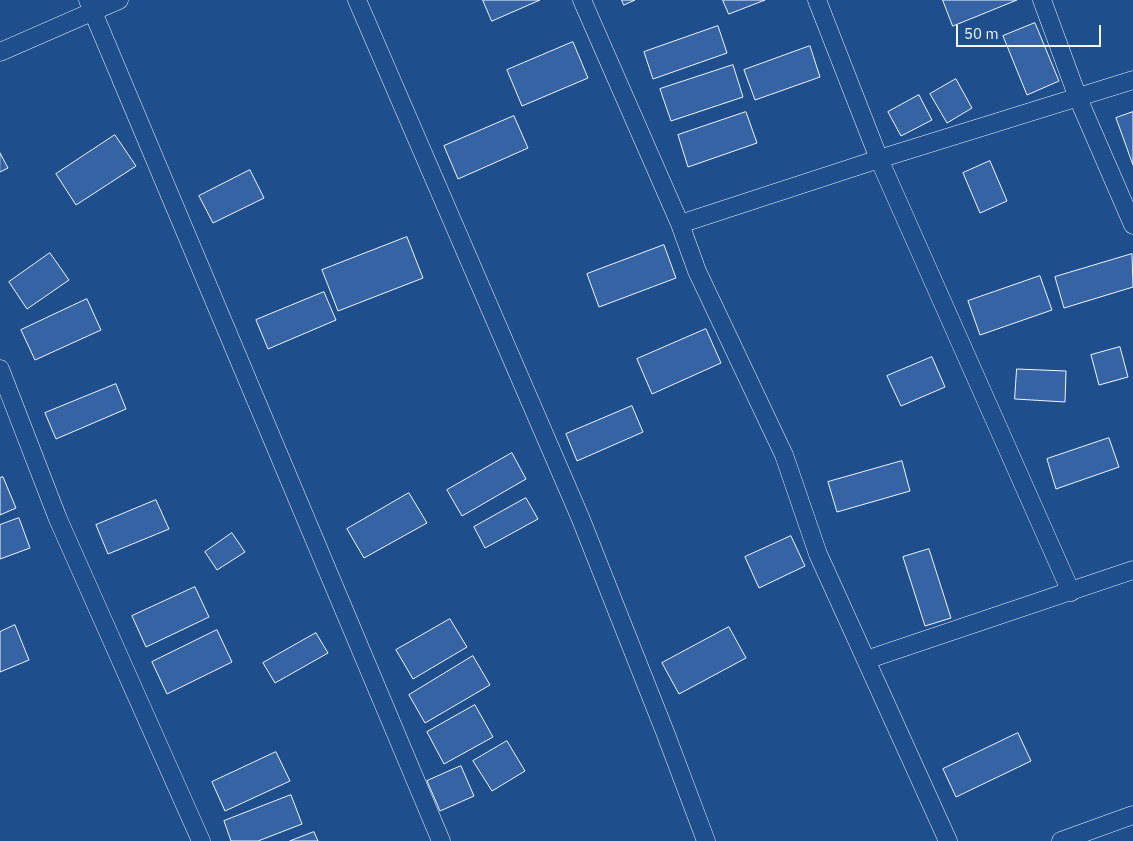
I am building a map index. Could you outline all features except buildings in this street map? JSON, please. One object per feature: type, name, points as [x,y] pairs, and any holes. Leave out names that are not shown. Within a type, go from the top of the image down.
[{"type":"street","points":[[0,52],[90,6],[118,0]]},
{"type":"street","points":[[356,0],[580,517],[706,841]]},
{"type":"street","points":[[582,0],[680,224],[697,271],[784,455],[818,554],[948,841]]},
{"type":"street","points":[[817,0],[879,159],[1071,592]]},
{"type":"street","points":[[1042,0],[1078,98],[1133,225]]},
{"type":"street","points":[[90,6],[442,841]]},
{"type":"street","points":[[680,224],[879,159],[1133,80]]},
{"type":"street","points":[[0,369],[58,520],[201,841]]},
{"type":"street","points":[[866,660],[1133,570]]},
{"type":"street","points":[[1061,841],[1133,815]]}]
